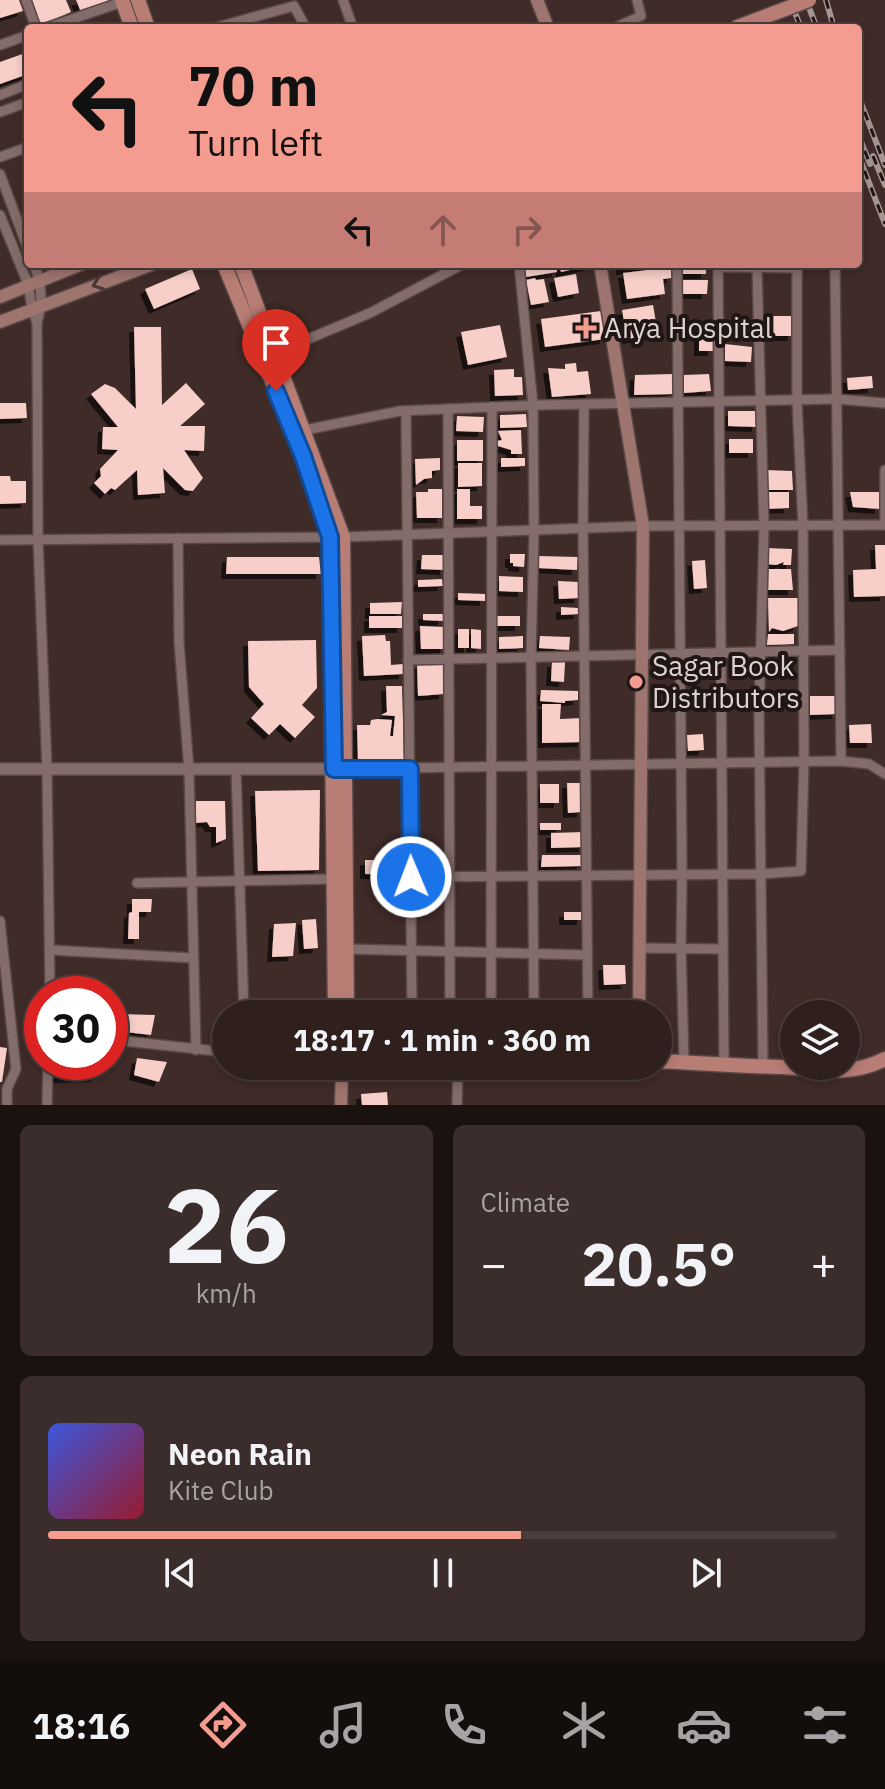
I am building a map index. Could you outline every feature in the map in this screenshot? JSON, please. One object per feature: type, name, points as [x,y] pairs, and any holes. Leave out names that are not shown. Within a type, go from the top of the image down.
[{"type":"main road","points":[[537,0],[546,24]]},
{"type":"main road","points":[[746,24],[809,0]]},
{"type":"main road","points":[[127,1],[131,24]]},
{"type":"main road","points":[[127,1],[145,24]]},
{"type":"main road","points":[[0,297],[71,268]]},
{"type":"main road","points":[[0,322],[142,268]]},
{"type":"main road","points":[[226,268],[299,431]]},
{"type":"main road","points":[[243,268],[275,353],[336,537],[347,1000]]},
{"type":"main road","points":[[601,268],[643,526],[639,1000]]},
{"type":"main road","points":[[335,1000],[334,879],[340,769]]},
{"type":"main road","points":[[672,1062],[822,1072],[860,1070],[885,1059]]},
{"type":"main road","points":[[341,1105],[342,1080]]},
{"type":"street","points":[[26,0],[35,24]]},
{"type":"street","points":[[343,0],[352,24]]},
{"type":"street","points":[[623,24],[641,16],[637,0]]},
{"type":"street","points":[[58,24],[127,1]]},
{"type":"street","points":[[229,24],[294,6],[304,24]]},
{"type":"street","points":[[0,45],[24,36]]},
{"type":"street","points":[[0,95],[24,86]]},
{"type":"street","points":[[0,112],[24,103]]},
{"type":"street","points":[[0,157],[24,148]]},
{"type":"street","points":[[0,174],[24,232]]},
{"type":"street","points":[[0,215],[5,242],[34,282]]},
{"type":"street","points":[[5,242],[24,234]]},
{"type":"street","points":[[34,268],[50,976]]},
{"type":"street","points":[[275,353],[370,313],[455,268]]},
{"type":"street","points":[[519,268],[533,405],[534,1000]]},
{"type":"street","points":[[677,268],[684,1062]]},
{"type":"street","points":[[718,268],[724,1065]]},
{"type":"street","points":[[757,268],[764,527],[760,762],[763,1066]]},
{"type":"street","points":[[411,877],[722,875],[801,871],[803,526],[797,402],[797,268]]},
{"type":"street","points":[[835,268],[841,761]]},
{"type":"street","points":[[299,431],[406,411],[533,405],[836,399],[885,403]]},
{"type":"street","points":[[584,405],[588,1000]]},
{"type":"street","points":[[491,1000],[492,407]]},
{"type":"street","points":[[448,409],[450,1000]]},
{"type":"street","points":[[406,411],[412,1000]]},
{"type":"street","points":[[0,540],[336,537],[643,526],[885,525],[885,470]]},
{"type":"street","points":[[178,538],[179,642],[189,770],[196,1050]]},
{"type":"street","points":[[408,660],[840,650]]},
{"type":"street","points":[[0,769],[410,769],[841,761],[869,764],[885,774]]},
{"type":"street","points":[[236,770],[244,1000]]},
{"type":"street","points":[[137,883],[334,879]]},
{"type":"street","points":[[0,921],[16,1069],[4,1089],[7,1105]]},
{"type":"street","points":[[640,948],[722,949]]},
{"type":"street","points":[[347,949],[587,955]]},
{"type":"street","points":[[50,950],[193,958]]},
{"type":"street","points":[[128,1042],[212,1051]]},
{"type":"street","points":[[47,1105],[48,1080]]},
{"type":"street","points":[[457,1105],[458,1080]]},
{"type":"building","points":[[0,0],[19,0],[23,11],[0,18]]},
{"type":"building","points":[[30,0],[66,0],[71,12],[40,24]]},
{"type":"building","points":[[76,0],[108,0],[109,2],[81,12]]},
{"type":"building","points":[[24,53],[24,75],[0,84],[0,62]]},
{"type":"building","points":[[525,268],[556,268],[557,272],[526,277]]},
{"type":"building","points":[[671,268],[672,278],[663,279],[665,294],[627,299],[623,273]]},
{"type":"building","points":[[679,268],[706,268],[706,274],[680,274]]},
{"type":"building","points":[[192,269],[200,289],[154,309],[145,289]]},
{"type":"building","points":[[576,274],[579,293],[558,297],[554,278]]},
{"type":"building","points":[[544,279],[549,302],[531,305],[526,280]]},
{"type":"building","points":[[681,280],[708,280],[707,294],[681,294]]},
{"type":"building","points":[[653,305],[658,334],[627,339],[622,310]]},
{"type":"building","points":[[601,311],[605,339],[545,347],[541,319]]},
{"type":"building","points":[[763,316],[791,316],[793,336],[763,336]]},
{"type":"building","points":[[500,325],[507,357],[468,365],[461,332]]},
{"type":"building","points":[[134,327],[161,327],[162,405],[186,383],[205,404],[180,426],[205,426],[204,451],[184,450],[203,478],[193,491],[185,490],[163,468],[165,493],[138,495],[137,470],[115,490],[111,488],[105,494],[94,483],[101,476],[100,469],[118,450],[102,449],[103,427],[118,427],[91,394],[105,384],[115,388],[136,409]]},
{"type":"building","points":[[713,333],[713,351],[699,351],[699,335]]},
{"type":"building","points":[[725,344],[752,347],[751,362],[725,361]]},
{"type":"building","points":[[576,363],[577,372],[588,371],[591,394],[552,397],[548,368],[565,369],[565,364]]},
{"type":"building","points":[[514,369],[514,377],[522,377],[523,395],[495,396],[494,370]]},
{"type":"building","points":[[672,374],[673,394],[634,395],[635,375]]},
{"type":"building","points":[[709,374],[711,391],[684,393],[684,375]]},
{"type":"building","points":[[872,376],[873,388],[848,390],[847,378]]},
{"type":"building","points":[[0,403],[26,403],[27,418],[0,419]]},
{"type":"building","points":[[728,411],[757,411],[757,427],[728,426]]},
{"type":"building","points":[[526,414],[527,427],[500,428],[500,415]]},
{"type":"building","points":[[457,416],[484,417],[483,432],[456,431]]},
{"type":"building","points":[[521,430],[522,454],[511,454],[511,450],[498,446],[497,441],[502,440],[498,431]]},
{"type":"building","points":[[729,439],[753,439],[753,453],[729,453]]},
{"type":"building","points":[[457,440],[483,440],[483,461],[457,461]]},
{"type":"building","points":[[440,458],[440,470],[432,471],[432,478],[416,485],[415,459]]},
{"type":"building","points":[[501,458],[525,458],[525,466],[501,467]]},
{"type":"building","points":[[458,463],[482,463],[482,486],[458,487]]},
{"type":"building","points":[[766,470],[792,471],[793,490],[766,490]]},
{"type":"building","points":[[0,476],[10,476],[11,481],[26,481],[26,503],[0,504]]},
{"type":"building","points":[[428,489],[442,489],[442,518],[417,518],[416,492],[428,492]]},
{"type":"building","points":[[457,489],[470,489],[470,506],[482,506],[482,519],[457,519]]},
{"type":"building","points":[[765,492],[789,492],[789,508],[765,509]]},
{"type":"building","points":[[850,492],[879,492],[880,509],[853,507]]},
{"type":"building","points":[[875,545],[885,545],[885,596],[854,597],[853,570],[876,569]]},
{"type":"building","points":[[766,548],[792,549],[791,565],[783,565],[784,562],[766,564]]},
{"type":"building","points":[[510,554],[525,554],[524,567],[513,566]]},
{"type":"building","points":[[422,555],[445,555],[445,570],[421,569]]},
{"type":"building","points":[[538,556],[578,557],[577,570],[538,568]]},
{"type":"building","points":[[227,557],[319,557],[321,574],[226,574]]},
{"type":"building","points":[[705,560],[707,588],[694,589],[692,561]]},
{"type":"building","points":[[765,569],[791,569],[793,590],[766,590]]},
{"type":"building","points":[[499,576],[523,577],[523,592],[499,591]]},
{"type":"building","points":[[442,579],[443,586],[418,587],[418,580]]},
{"type":"building","points":[[558,581],[579,582],[579,598],[559,599]]},
{"type":"building","points":[[458,593],[485,594],[485,601],[458,600]]},
{"type":"building","points":[[768,598],[798,598],[798,626],[783,631],[772,628],[769,632]]},
{"type":"building","points":[[402,602],[401,614],[370,614],[370,603]]},
{"type":"building","points":[[561,607],[579,608],[579,614],[561,615]]},
{"type":"building","points":[[423,614],[444,614],[443,621],[423,620]]},
{"type":"building","points":[[369,616],[402,616],[402,628],[369,628]]},
{"type":"building","points":[[496,616],[520,616],[520,626],[497,626]]},
{"type":"building","points":[[420,626],[446,627],[445,649],[421,649]]},
{"type":"building","points":[[458,629],[469,629],[469,648],[458,648]]},
{"type":"building","points":[[471,629],[481,630],[481,649],[471,648]]},
{"type":"building","points":[[768,634],[794,634],[794,644],[767,645]]},
{"type":"building","points":[[385,635],[386,641],[390,641],[391,665],[403,664],[404,674],[364,676],[362,636]]},
{"type":"building","points":[[523,636],[523,648],[499,649],[499,637]]},
{"type":"building","points":[[540,636],[570,637],[569,650],[539,648]]},
{"type":"building","points":[[316,640],[317,688],[302,705],[315,717],[295,738],[280,724],[269,735],[251,718],[264,704],[249,687],[248,641]]},
{"type":"building","points":[[552,662],[565,662],[564,682],[551,681]]},
{"type":"building","points":[[444,663],[444,694],[418,696],[417,664]]},
{"type":"building","points":[[386,686],[402,686],[404,760],[358,761],[357,725],[370,725],[371,720],[377,719],[392,720],[390,736],[393,736],[395,716],[381,715],[387,712]]},
{"type":"building","points":[[541,690],[578,691],[578,700],[565,703],[540,701]]},
{"type":"building","points":[[810,696],[838,696],[837,714],[810,715]]},
{"type":"building","points":[[542,704],[561,704],[560,719],[582,718],[583,742],[542,743]]},
{"type":"building","points":[[871,724],[872,743],[850,743],[849,725]]},
{"type":"building","points":[[703,734],[704,750],[688,751],[687,735]]},
{"type":"building","points":[[567,783],[581,783],[582,812],[568,813]]},
{"type":"building","points":[[540,784],[559,784],[559,803],[540,803]]},
{"type":"building","points":[[320,790],[319,870],[258,871],[255,791]]},
{"type":"building","points":[[196,801],[225,801],[226,839],[216,843],[216,827],[210,827],[207,822],[196,823]]},
{"type":"building","points":[[540,823],[561,823],[561,830],[540,830]]},
{"type":"building","points":[[583,832],[584,847],[551,848],[551,833]]},
{"type":"building","points":[[391,842],[401,842],[401,875],[365,874],[365,860],[391,860]]},
{"type":"building","points":[[542,855],[581,855],[582,866],[541,867]]},
{"type":"building","points":[[132,899],[152,899],[151,912],[139,912],[139,939],[128,939]]},
{"type":"building","points":[[564,912],[582,912],[582,920],[564,920]]},
{"type":"building","points":[[316,919],[318,948],[304,949],[302,920]]},
{"type":"building","points":[[296,923],[293,956],[272,957],[274,924]]},
{"type":"building","points":[[603,965],[625,965],[626,984],[604,985]]},
{"type":"building","points":[[128,1014],[155,1015],[151,1035],[128,1032]]},
{"type":"building","points":[[0,1047],[7,1048],[2,1082],[0,1082]]},
{"type":"building","points":[[137,1058],[167,1062],[159,1082],[134,1075]]},
{"type":"building","points":[[387,1092],[388,1105],[362,1105],[361,1094]]},
{"type":"railway","points":[[790,0],[799,24]]},
{"type":"railway","points":[[806,0],[815,24]]},
{"type":"railway","points":[[826,0],[833,24]]},
{"type":"railway","points":[[862,105],[885,165]]},
{"type":"railway","points":[[862,144],[870,164]]},
{"type":"railway","points":[[873,156],[885,185]]},
{"type":"railway","points":[[862,164],[885,224]]},
{"type":"place","name":"Arya Hospital","points":[[586,328]]},
{"type":"place","name":"Sagar Book Distributors","points":[[636,682]]},
{"type":"route","points":[[276,391],[303,456],[330,537],[334,769],[410,769],[411,877]]}]
